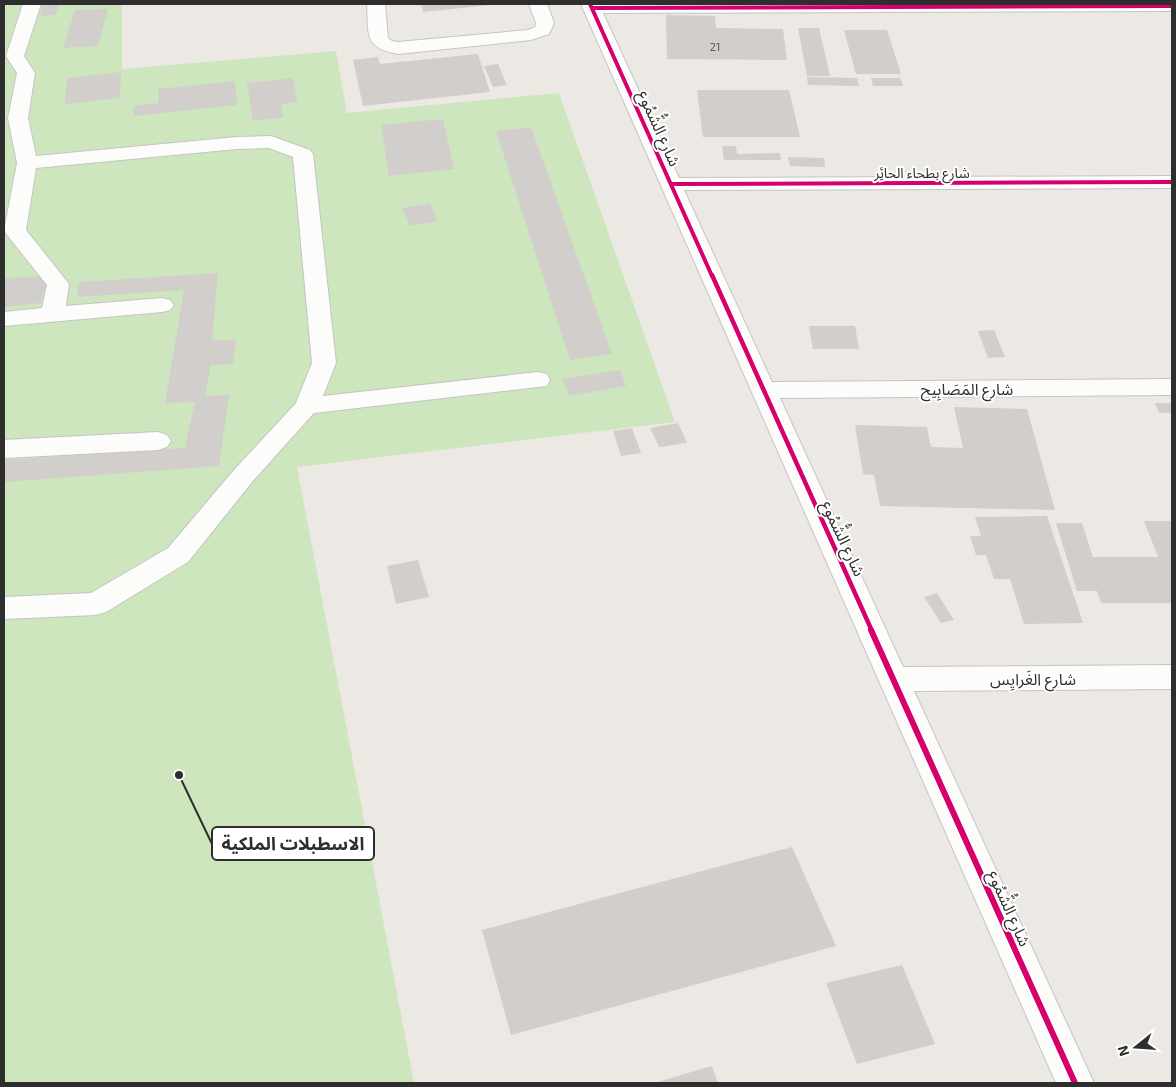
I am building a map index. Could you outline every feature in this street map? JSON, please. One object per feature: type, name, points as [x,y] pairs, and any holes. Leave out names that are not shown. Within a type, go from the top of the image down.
[{"type":"street","points":[[32,4],[15,56],[26,73],[18,118],[27,163],[15,231],[58,284],[53,314]]},
{"type":"street","points":[[376,4],[379,39],[386,46],[398,48],[531,34],[543,30],[546,23],[538,4]]},
{"type":"street","points":[[591,6],[1172,6]]},
{"type":"street","name":"شارع الشُّمُوع","points":[[591,6],[1075,1083]]},
{"type":"street","points":[[4,608],[96,604],[178,555],[243,476],[307,406],[324,363],[303,154],[271,142],[237,142],[27,163]]},
{"type":"street","name":"شارع بطحاء الحائِر","points":[[671,184],[1172,182]]},
{"type":"street","points":[[4,319],[162,305]]},
{"type":"street","points":[[307,406],[538,380]]},
{"type":"street","name":"شارع المَصَابِيح","points":[[762,390],[1172,387]]},
{"type":"street","points":[[4,449],[158,441]]},
{"type":"street","name":"شارع الغَرايِس","points":[[894,679],[1172,677]]},
{"type":"green space","points":[[4,4],[122,4],[122,69],[336,51],[347,113],[559,93],[675,422],[297,467],[414,1083],[4,1083]]},
{"type":"building","points":[[43,4],[59,4],[56,15],[40,16]]},
{"type":"building","points":[[421,4],[490,4],[490,5],[423,12]]},
{"type":"building","points":[[108,9],[98,46],[63,48],[75,10]]},
{"type":"building","points":[[666,15],[715,16],[716,28],[783,29],[787,60],[667,59]]},
{"type":"building","points":[[798,28],[819,28],[830,76],[807,76]]},
{"type":"building","points":[[844,30],[887,30],[901,74],[856,74]]},
{"type":"building","points":[[478,54],[490,92],[363,106],[353,60],[378,57],[380,64]]},
{"type":"building","points":[[498,64],[507,85],[493,87],[484,66]]},
{"type":"building","points":[[121,72],[120,98],[65,104],[67,78]]},
{"type":"building","points":[[807,77],[857,78],[859,86],[808,85]]},
{"type":"building","points":[[293,78],[297,102],[281,104],[284,117],[253,121],[247,83]]},
{"type":"building","points":[[871,78],[900,78],[903,86],[873,86]]},
{"type":"building","points":[[235,81],[237,105],[134,116],[134,106],[158,103],[158,89]]},
{"type":"building","points":[[697,90],[789,90],[800,137],[703,137]]},
{"type":"building","points":[[443,119],[454,169],[389,176],[381,125]]},
{"type":"building","points":[[531,127],[612,354],[570,360],[496,131]]},
{"type":"building","points":[[722,146],[736,146],[737,154],[780,153],[781,160],[724,160]]},
{"type":"building","points":[[788,157],[824,158],[825,167],[790,166]]},
{"type":"building","points":[[430,203],[437,221],[410,226],[402,208]]},
{"type":"building","points":[[218,273],[212,340],[236,340],[233,364],[211,365],[205,396],[229,395],[219,466],[4,482],[4,460],[185,448],[195,402],[165,403],[184,290],[77,297],[79,282]]},
{"type":"building","points":[[48,276],[41,303],[4,307],[4,278]]},
{"type":"building","points":[[809,326],[855,326],[859,349],[813,349]]},
{"type":"building","points":[[994,330],[1005,357],[988,358],[978,331]]},
{"type":"building","points":[[620,370],[626,386],[569,396],[562,379]]},
{"type":"building","points":[[1155,403],[1172,403],[1172,413],[1159,413]]},
{"type":"building","points":[[954,407],[1027,409],[1055,510],[880,506],[874,475],[863,474],[855,425],[927,427],[931,447],[963,448]]},
{"type":"building","points":[[678,423],[687,443],[659,447],[650,428]]},
{"type":"building","points":[[632,428],[641,453],[621,456],[613,431]]},
{"type":"building","points":[[1047,516],[1083,623],[1024,624],[1010,579],[994,579],[986,555],[976,555],[970,536],[981,536],[975,517]]},
{"type":"building","points":[[1144,521],[1170,521],[1172,527],[1172,603],[1101,603],[1097,591],[1077,591],[1056,523],[1082,523],[1093,557],[1158,557]]},
{"type":"building","points":[[418,560],[429,597],[396,604],[387,566]]},
{"type":"building","points":[[937,593],[954,620],[941,623],[924,597]]},
{"type":"building","points":[[792,847],[836,946],[511,1035],[482,930]]},
{"type":"building","points":[[902,965],[935,1044],[857,1064],[826,983]]},
{"type":"building","points":[[712,1066],[718,1083],[654,1083]]},
{"type":"cycle path","points":[[590,4],[1075,1083]]},
{"type":"cycle path","points":[[592,8],[1172,6]]},
{"type":"cycle path","points":[[671,184],[1172,182]]},
{"type":"place","name":"الاسطبلات الملكية","points":[[179,775]]}]
